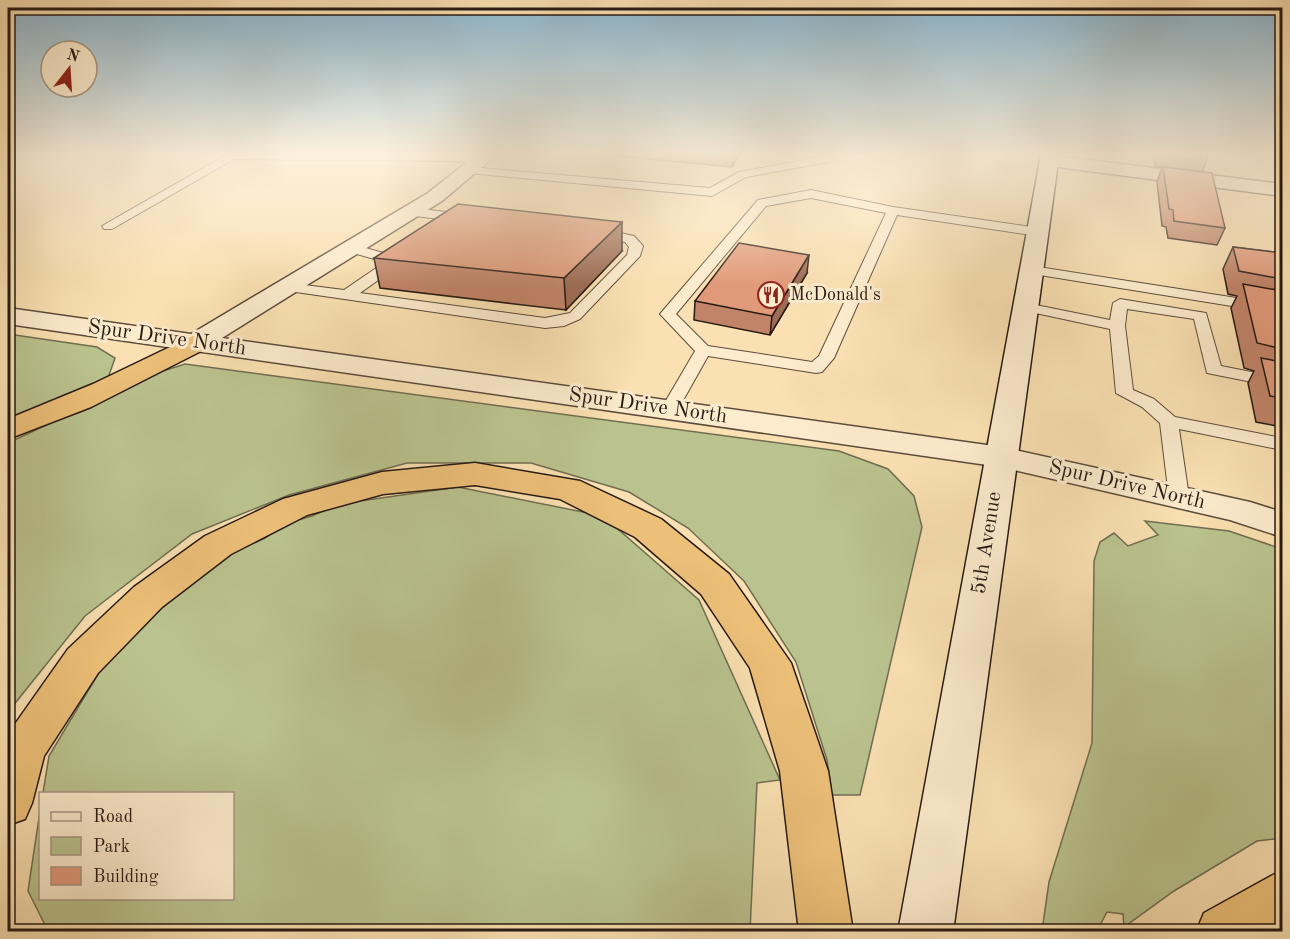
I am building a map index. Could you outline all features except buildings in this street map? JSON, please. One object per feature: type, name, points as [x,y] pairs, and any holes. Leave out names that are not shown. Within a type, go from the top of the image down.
[{"type":"highway","points":[[8,430],[123,382],[197,342]]},
{"type":"highway","points":[[8,803],[24,750],[83,661],[148,597],[218,545],[295,507],[382,483],[475,474],[568,489],[648,528],[716,584],[770,663],[804,771],[826,932]]},
{"type":"highway","points":[[1223,932],[1282,897]]},
{"type":"street","points":[[197,342],[429,199]]},
{"type":"street","name":"5th Avenue","points":[[926,932],[1043,199]]},
{"type":"street","name":"Spur Drive North","points":[[8,316],[1001,457],[1238,510],[1282,525]]},
{"type":"lane","points":[[108,226],[156,199]]},
{"type":"lane","points":[[785,199],[762,203],[668,314],[703,350],[816,368],[826,358],[892,211]]},
{"type":"lane","points":[[835,199],[892,211],[1038,232]]},
{"type":"lane","points":[[411,212],[481,219]]},
{"type":"lane","points":[[289,286],[545,323],[564,321],[575,316],[633,256],[636,246],[629,239],[610,233],[586,231]]},
{"type":"lane","points":[[347,295],[389,266],[393,260],[351,248]]},
{"type":"lane","points":[[1032,270],[1282,310]]},
{"type":"lane","points":[[1282,383],[1213,369],[1201,316],[1120,303],[1117,326],[1125,393],[1148,403],[1169,421],[1282,444]]},
{"type":"lane","points":[[1026,307],[1117,326]]},
{"type":"lane","points":[[670,409],[703,350]]},
{"type":"lane","points":[[1169,421],[1179,497]]},
{"type":"green space","points":[[8,334],[97,347],[115,358],[108,378],[62,402],[8,419]]},
{"type":"green space","points":[[185,364],[839,451],[888,469],[914,496],[922,527],[860,795],[832,795],[827,760],[796,662],[744,581],[688,528],[629,492],[531,463],[407,463],[289,495],[192,534],[85,616],[8,712],[8,443],[157,373]]},
{"type":"green space","points":[[458,487],[603,516],[699,600],[780,780],[757,783],[750,931],[48,931],[28,891],[39,818],[39,900],[234,900],[234,792],[43,792],[49,756],[116,644],[205,565],[265,538],[281,525],[312,516],[339,504]]},
{"type":"green space","points":[[1145,521],[1229,531],[1282,549],[1282,838],[1257,841],[1174,891],[1124,927],[1123,914],[1107,912],[1097,931],[1042,931],[1049,882],[1092,743],[1094,561],[1100,542],[1114,533],[1128,546],[1158,535]]},
{"type":"place","name":"McDonald's","points":[[771,295]]}]
